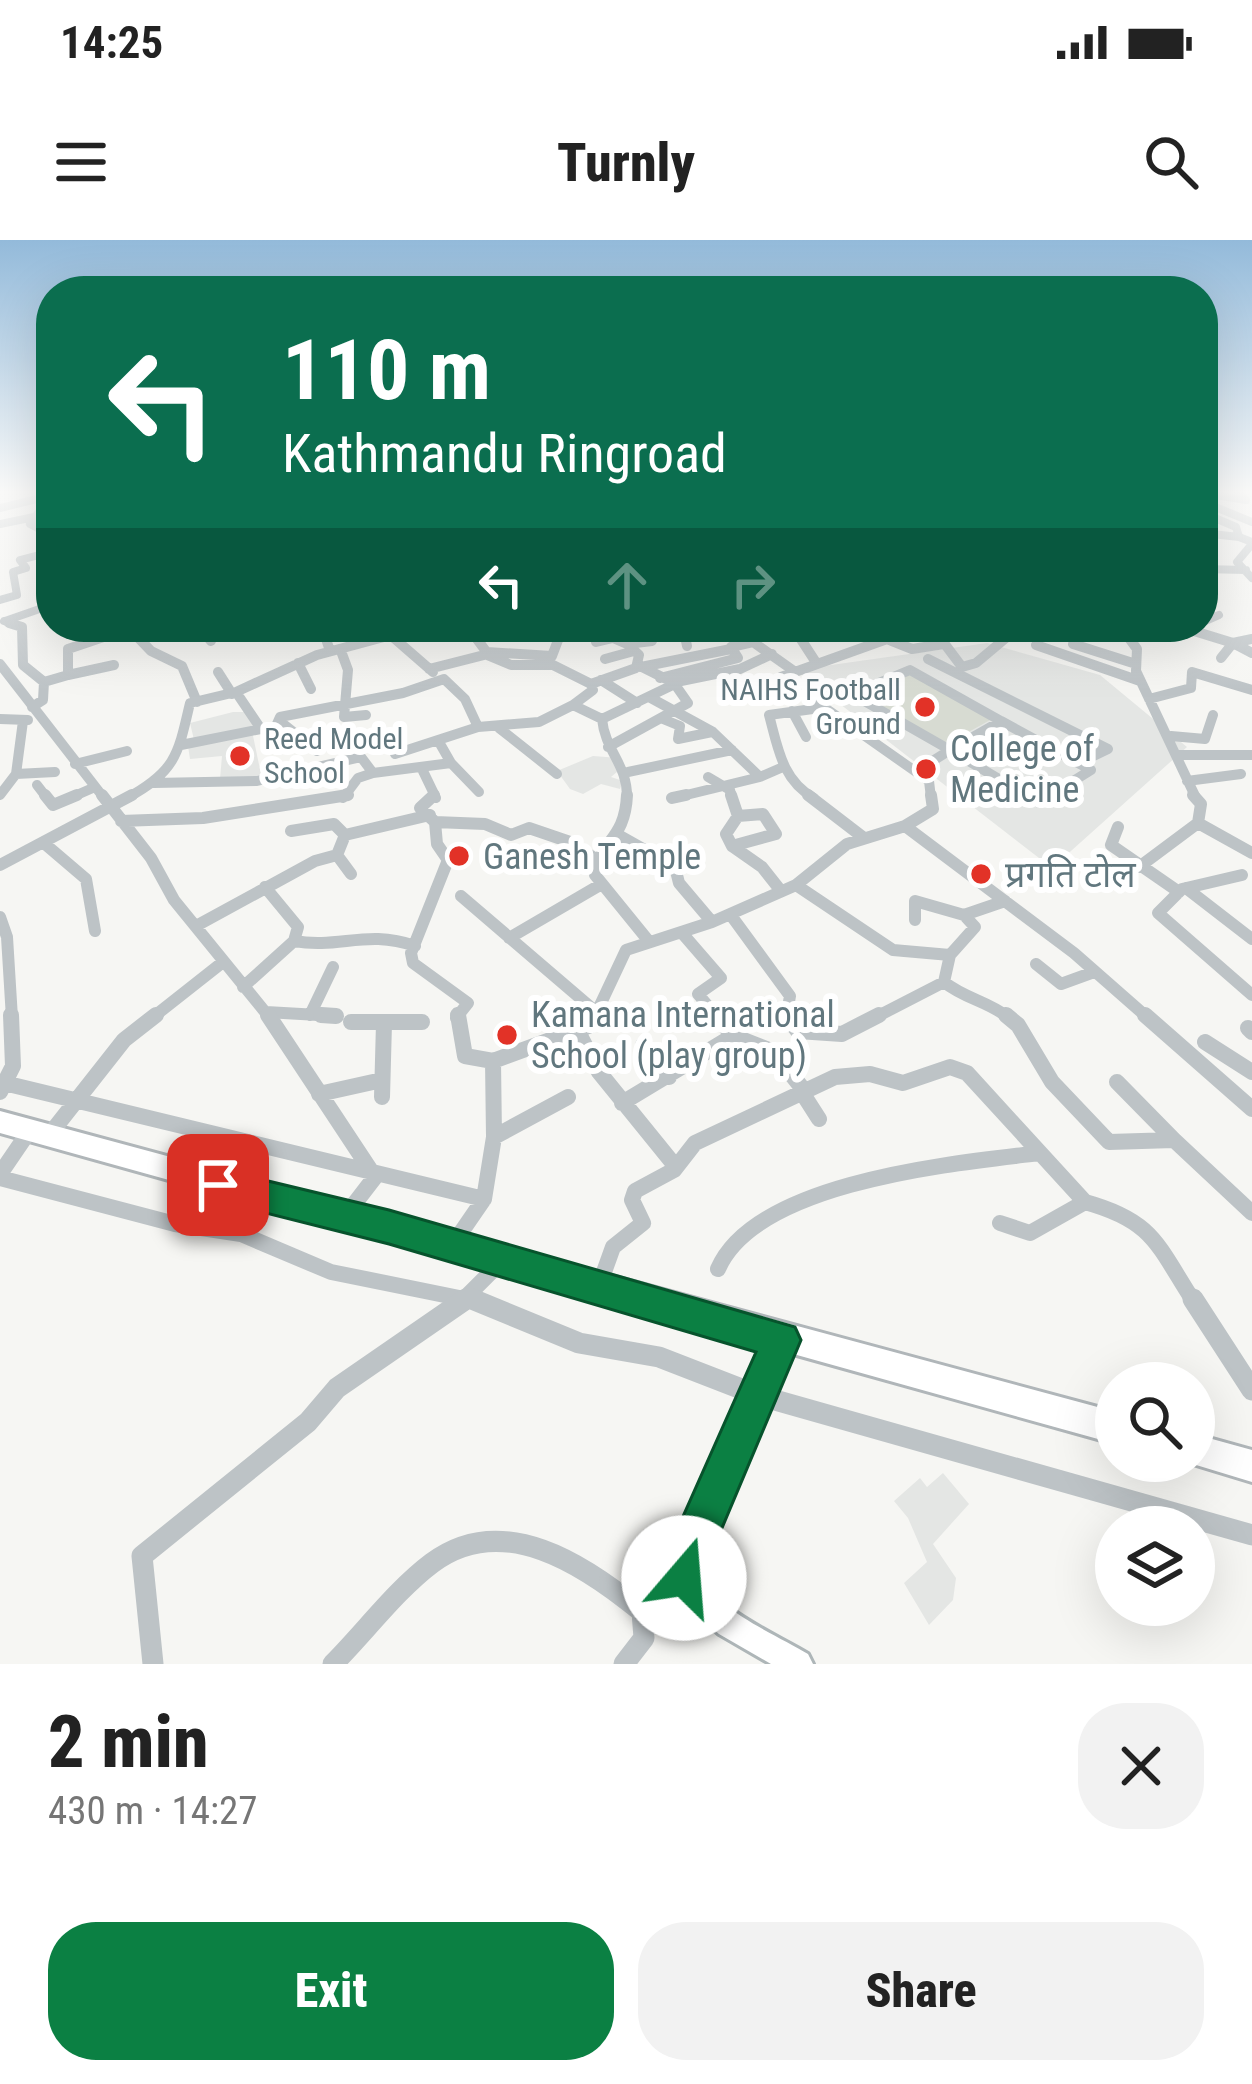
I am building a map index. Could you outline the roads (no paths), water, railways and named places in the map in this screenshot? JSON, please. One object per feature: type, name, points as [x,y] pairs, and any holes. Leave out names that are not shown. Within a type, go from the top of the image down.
[{"type":"highway","points":[[0,1122],[1095,1423]]},
{"type":"highway","points":[[1215,1456],[1252,1466]]},
{"type":"main road","points":[[782,1340],[684,1566],[684,1578],[707,1606],[798,1664]]},
{"type":"street","points":[[0,600],[17,595],[13,572],[26,568],[20,560],[30,557]]},
{"type":"street","points":[[1218,571],[1249,574]]},
{"type":"street","points":[[1,617],[36,609]]},
{"type":"street","points":[[1,617],[22,627],[23,665],[44,682]]},
{"type":"street","points":[[1218,638],[1252,653]]},
{"type":"street","points":[[1221,658],[1233,644],[1252,639]]},
{"type":"street","points":[[68,675],[64,652],[96,642]]},
{"type":"street","points":[[142,642],[182,666],[197,702]]},
{"type":"street","points":[[330,642],[348,670],[346,719],[366,715]]},
{"type":"street","points":[[0,865],[154,783],[174,766],[188,708],[197,702],[234,693],[298,663],[360,642]]},
{"type":"street","points":[[398,642],[465,699],[478,728]]},
{"type":"street","points":[[479,642],[487,653],[511,664],[553,665],[678,711],[712,732],[763,778],[766,794]]},
{"type":"street","points":[[429,669],[487,653],[552,656],[557,642]]},
{"type":"street","points":[[619,642],[631,647],[639,668]]},
{"type":"street","points":[[605,659],[648,642]]},
{"type":"street","points":[[596,682],[757,642],[794,670]]},
{"type":"street","points":[[803,642],[817,664]]},
{"type":"street","points":[[423,771],[436,798],[420,805],[432,818],[437,844],[448,860],[413,963],[468,1003],[455,1019],[465,1056],[493,1061],[578,1032],[598,1016],[626,950],[646,939],[712,922],[788,888],[847,844],[905,826],[934,809],[929,782],[783,683],[781,677],[879,642]]},
{"type":"street","points":[[894,642],[912,649],[944,644],[962,667],[976,663],[1001,642]]},
{"type":"street","points":[[1074,642],[1136,664]]},
{"type":"street","points":[[1132,642],[1141,681],[1201,804],[1198,823]]},
{"type":"street","points":[[1036,645],[1141,681]]},
{"type":"street","points":[[660,678],[739,657],[731,649]]},
{"type":"street","points":[[602,719],[674,683],[750,666],[772,654]]},
{"type":"street","points":[[928,659],[1108,749],[1078,763]]},
{"type":"street","points":[[298,663],[311,689]]},
{"type":"street","points":[[251,664],[263,679]]},
{"type":"street","points":[[44,682],[114,665]]},
{"type":"street","points":[[608,746],[688,703],[674,683],[639,668]]},
{"type":"street","points":[[3,670],[223,962],[266,1012],[375,1177]]},
{"type":"street","points":[[910,670],[1000,721],[1091,770],[1039,802],[853,694],[910,670]]},
{"type":"street","points":[[218,672],[261,729]]},
{"type":"street","points":[[1149,699],[1191,688],[1192,672],[1252,690]]},
{"type":"street","points":[[282,723],[284,716],[402,697],[444,679]]},
{"type":"street","points":[[0,719],[22,721],[36,713],[44,682]]},
{"type":"street","points":[[394,754],[478,728],[539,722],[574,705],[596,682]]},
{"type":"street","points":[[574,705],[602,719]]},
{"type":"street","points":[[820,708],[766,718],[783,766],[803,796],[828,805],[864,838]]},
{"type":"street","points":[[792,711],[806,737]]},
{"type":"street","points":[[1171,736],[1205,739],[1213,715]]},
{"type":"street","points":[[602,719],[608,746],[628,772],[626,823],[597,860],[600,885],[646,939]]},
{"type":"street","points":[[663,719],[680,726],[678,739],[712,732]]},
{"type":"street","points":[[0,795],[16,774],[22,721]]},
{"type":"street","points":[[920,769],[1000,721]]},
{"type":"street","points":[[181,746],[282,723]]},
{"type":"street","points":[[282,723],[317,751]]},
{"type":"street","points":[[499,728],[557,774]]},
{"type":"street","points":[[439,742],[478,792]]},
{"type":"street","points":[[628,772],[732,750]]},
{"type":"street","points":[[75,764],[128,751]]},
{"type":"street","points":[[1176,754],[1252,755]]},
{"type":"street","points":[[154,783],[257,781],[361,757],[374,773]]},
{"type":"street","points":[[121,821],[203,818],[347,797],[358,778],[451,763]]},
{"type":"street","points":[[661,765],[670,780]]},
{"type":"street","points":[[672,798],[763,778],[783,766]]},
{"type":"street","points":[[16,774],[55,772]]},
{"type":"street","points":[[1187,781],[1240,774]]},
{"type":"street","points":[[708,777],[725,786],[738,816]]},
{"type":"street","points":[[37,785],[53,805],[95,787]]},
{"type":"street","points":[[730,847],[776,834],[761,813],[738,816],[726,834],[730,847],[788,888],[902,953],[934,947],[950,956]]},
{"type":"street","points":[[344,835],[432,818],[485,824],[511,835],[529,828],[570,842],[597,860]]},
{"type":"street","points":[[1198,823],[1252,853]]},
{"type":"street","points":[[1139,867],[1154,857],[1158,846],[1198,823]]},
{"type":"street","points":[[291,831],[334,824],[344,835]]},
{"type":"street","points":[[905,826],[1094,972],[1252,1108]]},
{"type":"street","points":[[1118,827],[1111,845],[1252,939]]},
{"type":"street","points":[[196,926],[265,887],[337,855],[344,835]]},
{"type":"street","points":[[618,835],[675,867],[679,883],[712,922]]},
{"type":"street","points":[[45,844],[84,873],[94,891],[95,931]]},
{"type":"street","points":[[337,855],[351,874]]},
{"type":"street","points":[[1241,875],[1182,890],[1158,913],[1252,995]]},
{"type":"street","points":[[508,938],[600,885]]},
{"type":"street","points":[[243,987],[294,940],[298,927],[265,887]]},
{"type":"street","points":[[460,896],[594,1010]]},
{"type":"street","points":[[915,920],[915,901],[964,915],[975,927],[950,956],[944,982]]},
{"type":"street","points":[[964,915],[1005,902]]},
{"type":"street","points":[[1,912],[15,1036],[2,1086],[484,1199]]},
{"type":"street","points":[[730,914],[790,996],[785,1017],[805,1034],[837,1035],[874,1022],[905,997],[944,982]]},
{"type":"street","points":[[294,940],[328,947],[348,936],[376,932],[415,946]]},
{"type":"street","points":[[682,933],[721,978],[698,994],[733,1036],[774,1052],[819,1119]]},
{"type":"street","points":[[223,962],[124,1040],[79,1103],[40,1132],[0,1176],[175,1224],[241,1234],[331,1272],[468,1298],[579,1343],[659,1357],[757,1395],[1252,1534]]},
{"type":"street","points":[[1036,964],[1061,984],[1094,972]]},
{"type":"street","points":[[310,1015],[333,967]]},
{"type":"street","points":[[944,982],[960,994],[988,1002],[1018,1025],[1052,1082],[1109,1142],[1174,1140]]},
{"type":"street","points":[[266,1012],[422,1022]]},
{"type":"street","points":[[319,1094],[382,1088],[384,1023]]},
{"type":"street","points":[[578,1032],[622,1103],[676,1167]]},
{"type":"street","points":[[622,1103],[733,1036]]},
{"type":"street","points":[[1205,1042],[1252,1072]]},
{"type":"street","points":[[643,1045],[669,1076]]},
{"type":"street","points":[[451,1247],[484,1199],[494,1137],[493,1061]]},
{"type":"street","points":[[598,1286],[613,1247],[644,1222],[633,1194],[676,1167],[695,1143],[835,1077],[870,1074],[903,1083],[950,1067],[959,1070],[1084,1202],[1128,1214],[1148,1230],[1252,1390]]},
{"type":"street","points":[[1117,1082],[1252,1213]]},
{"type":"street","points":[[494,1137],[568,1097]]},
{"type":"street","points":[[718,1269],[722,1257],[773,1215],[820,1190],[890,1172],[1040,1153]]},
{"type":"street","points":[[346,1216],[375,1177]]},
{"type":"street","points":[[1000,1223],[1030,1233],[1084,1202]]},
{"type":"street","points":[[153,1664],[142,1556],[292,1436],[337,1388],[468,1298],[502,1261]]},
{"type":"street","points":[[332,1664],[433,1564],[451,1551],[494,1538],[569,1560],[642,1612],[644,1639],[624,1664]]},
{"type":"place","name":"NAIHS Football Ground","points":[[925,707]]},
{"type":"place","name":"Reed Model School","points":[[240,756]]},
{"type":"place","name":"College of Medicine","points":[[926,769]]},
{"type":"place","name":"Ganesh Temple","points":[[459,856]]},
{"type":"place","name":"प्रगति टोल","points":[[981,874]]},
{"type":"place","name":"Kamana International School (play group)","points":[[507,1035]]}]
